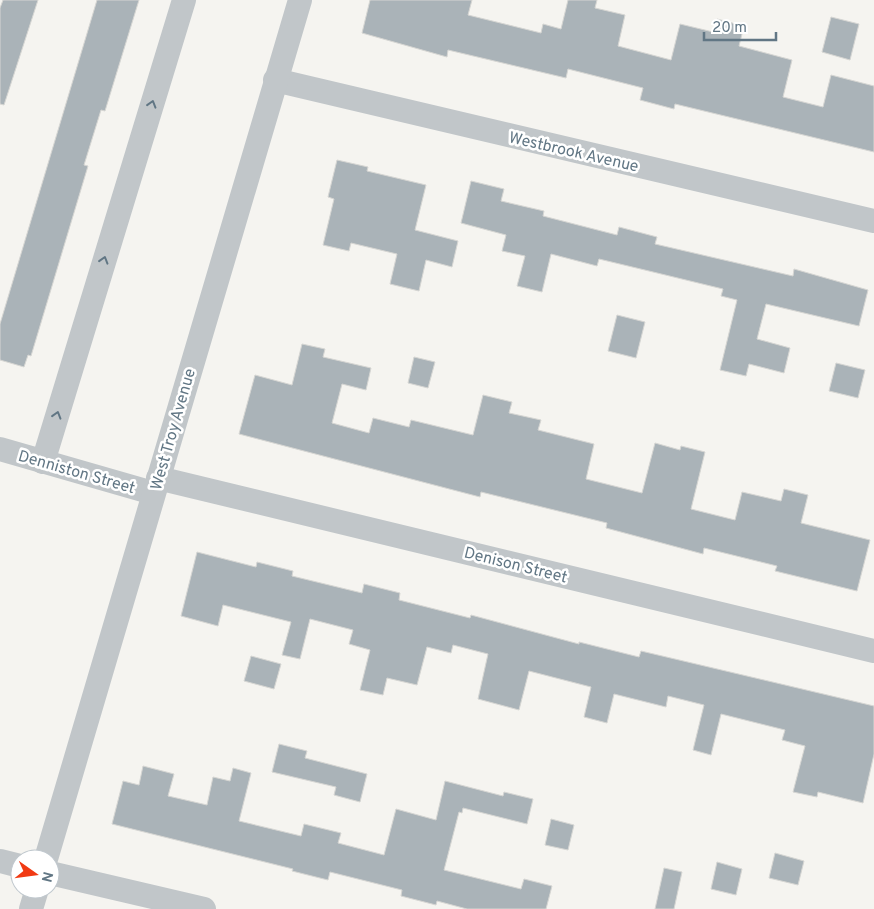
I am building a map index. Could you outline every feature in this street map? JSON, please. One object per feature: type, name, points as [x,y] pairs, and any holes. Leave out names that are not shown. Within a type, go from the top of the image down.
[{"type":"street","points":[[43,462],[184,0]]},
{"type":"street","name":"West Troy Avenue","points":[[49,849],[300,0]]},
{"type":"street","name":"Westbrook Avenue","points":[[275,80],[874,221]]},
{"type":"street","name":"Denniston Street","points":[[0,449],[43,462],[156,485]]},
{"type":"street","name":"Denison Street","points":[[156,485],[874,651]]},
{"type":"street","points":[[60,875],[204,909]]},
{"type":"building","points":[[3,0],[38,0],[4,105],[0,104],[0,8]]},
{"type":"building","points":[[97,0],[139,0],[105,111],[101,110],[84,165],[88,166],[31,356],[28,355],[24,367],[0,360],[0,324]]},
{"type":"building","points":[[370,0],[472,0],[468,15],[541,33],[543,24],[561,29],[568,0],[597,0],[595,8],[625,15],[618,46],[671,60],[680,24],[713,32],[717,19],[744,26],[739,46],[792,60],[783,97],[823,107],[831,75],[874,86],[874,152],[675,104],[674,109],[640,100],[643,88],[568,69],[566,78],[448,50],[447,57],[362,33]]},
{"type":"building","points":[[831,17],[859,24],[850,60],[822,52]]},
{"type":"building","points":[[337,160],[368,167],[367,171],[426,185],[415,230],[458,241],[452,267],[426,260],[419,291],[390,284],[397,254],[351,243],[349,251],[323,245],[334,199],[328,197]]},
{"type":"building","points":[[471,181],[504,189],[501,201],[544,211],[543,216],[617,235],[619,227],[657,237],[655,244],[793,276],[794,269],[868,290],[859,326],[766,304],[757,339],[790,348],[784,373],[749,364],[746,376],[720,370],[737,300],[721,296],[723,289],[599,259],[597,266],[551,254],[542,292],[517,286],[525,256],[502,251],[506,235],[461,223]]},
{"type":"building","points":[[617,315],[645,322],[636,358],[608,351]]},
{"type":"building","points":[[302,344],[325,349],[323,357],[371,368],[366,390],[342,384],[332,423],[369,433],[373,418],[409,427],[411,420],[473,435],[483,395],[512,402],[509,413],[541,420],[538,430],[594,444],[586,479],[642,493],[655,443],[680,450],[681,446],[705,452],[691,509],[735,520],[742,492],[781,501],[784,489],[808,495],[801,523],[870,540],[857,591],[775,571],[777,566],[704,548],[703,554],[606,528],[607,523],[481,492],[480,497],[239,434],[255,375],[292,385]]},
{"type":"building","points":[[414,357],[435,362],[428,388],[408,383]]},
{"type":"building","points":[[836,363],[865,370],[858,398],[829,391]]},
{"type":"building","points":[[197,552],[256,567],[257,562],[293,571],[292,576],[362,593],[364,584],[400,593],[399,600],[470,618],[471,615],[579,644],[579,642],[639,657],[641,651],[874,706],[874,754],[863,803],[818,792],[817,797],[793,792],[805,746],[782,740],[785,730],[721,714],[711,755],[693,750],[704,705],[668,696],[666,707],[614,694],[607,723],[584,717],[591,687],[529,671],[519,710],[478,699],[488,654],[453,645],[451,653],[427,647],[417,685],[387,678],[383,695],[360,690],[370,650],[349,644],[353,630],[310,619],[300,659],[282,655],[291,622],[223,605],[218,626],[181,616]]},
{"type":"building","points":[[251,656],[281,664],[274,689],[244,681]]},
{"type":"building","points":[[279,744],[307,751],[305,758],[367,774],[360,802],[334,795],[336,787],[272,772]]},
{"type":"building","points":[[143,766],[174,774],[168,796],[207,805],[213,777],[230,781],[233,768],[251,773],[239,821],[301,836],[304,824],[341,833],[338,843],[384,855],[396,809],[436,820],[445,781],[503,796],[504,792],[533,799],[527,824],[463,808],[462,813],[459,812],[444,870],[521,889],[524,879],[552,886],[546,909],[467,909],[437,901],[436,905],[401,896],[402,890],[330,872],[328,880],[292,871],[293,869],[112,824],[123,781],[139,785]]},
{"type":"building","points":[[551,819],[574,825],[568,850],[545,845]]},
{"type":"building","points":[[775,853],[804,861],[798,885],[769,878]]},
{"type":"building","points":[[717,862],[742,869],[736,895],[711,889]]},
{"type":"building","points":[[664,868],[682,872],[674,909],[655,909]]}]
